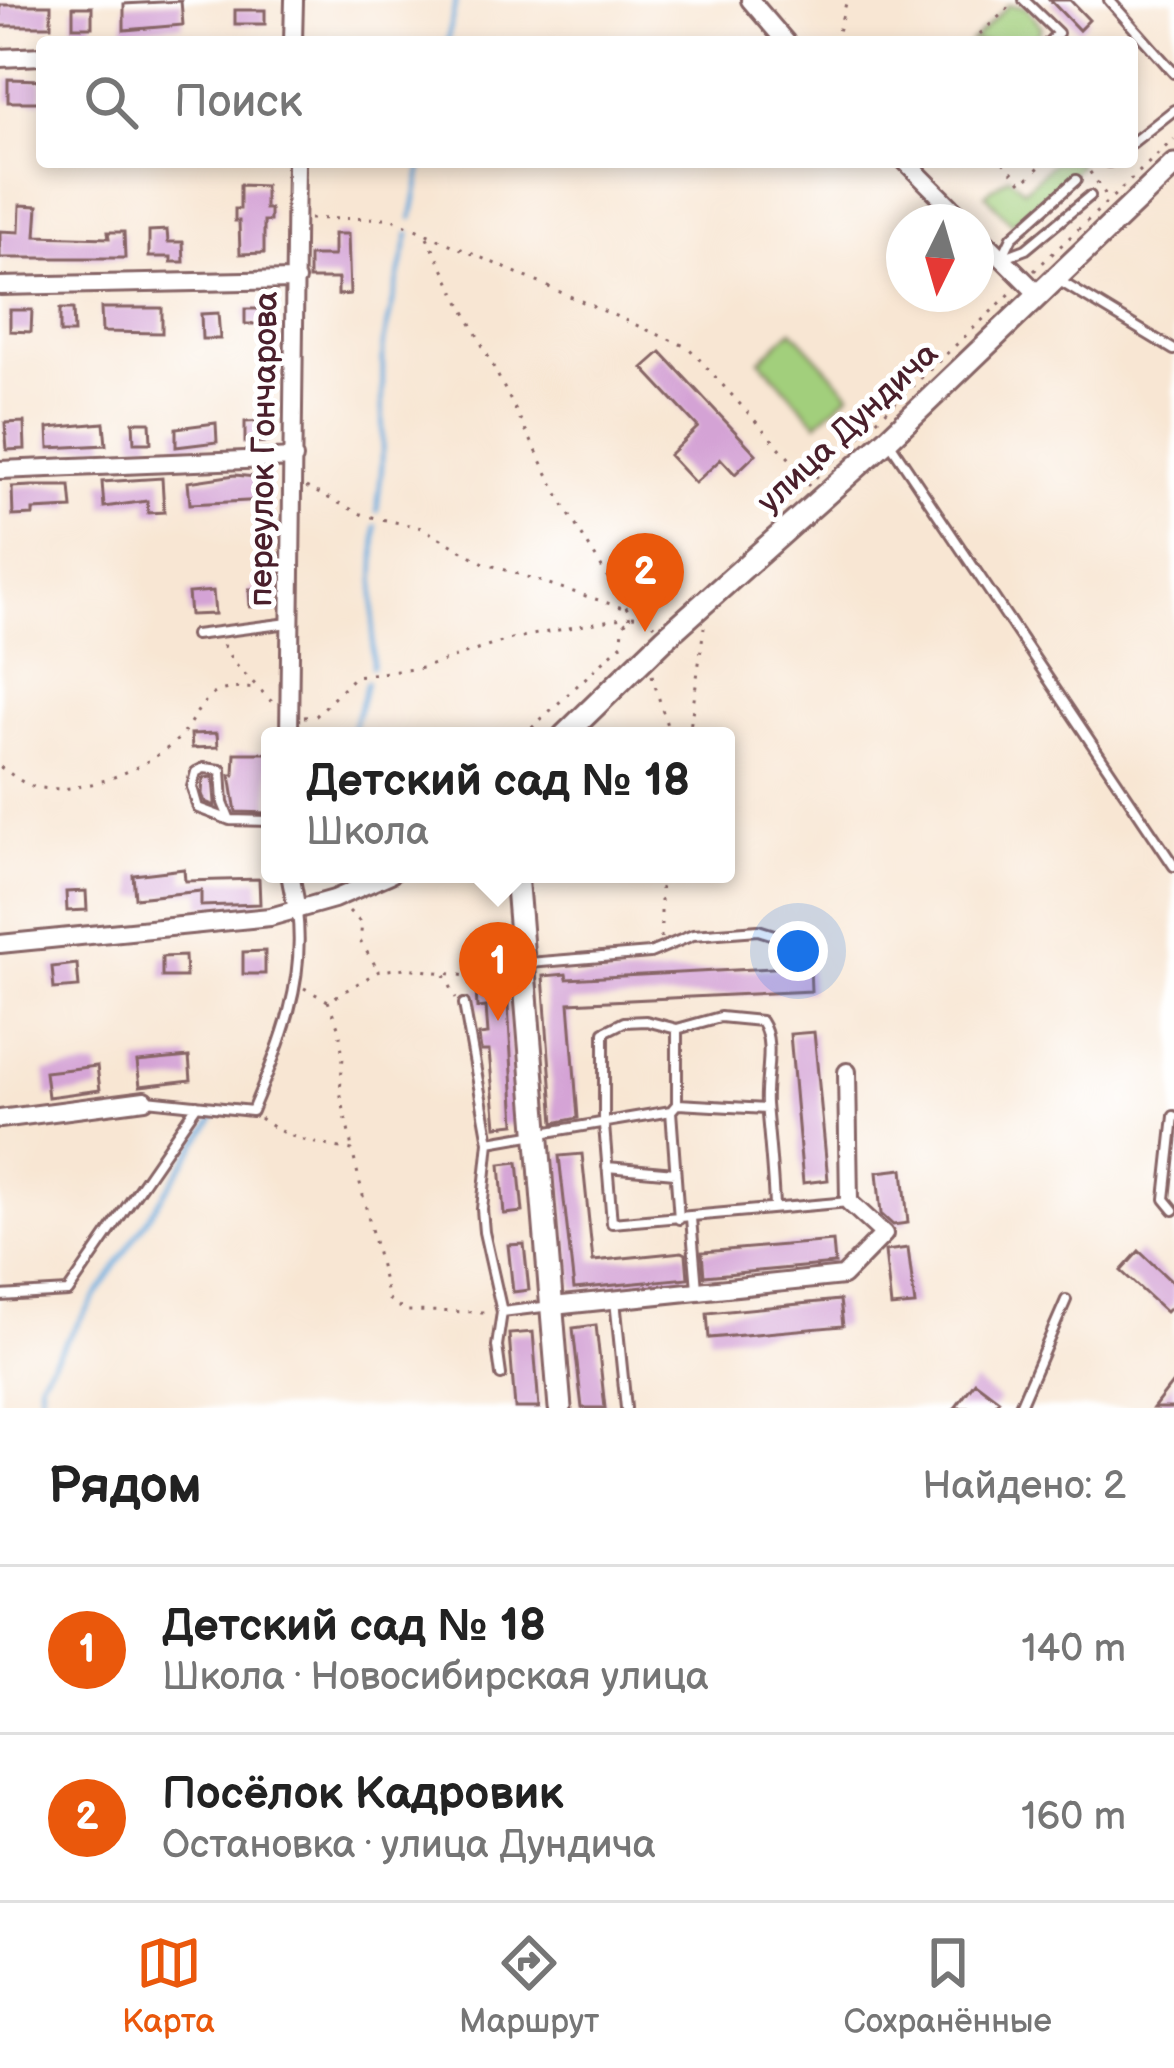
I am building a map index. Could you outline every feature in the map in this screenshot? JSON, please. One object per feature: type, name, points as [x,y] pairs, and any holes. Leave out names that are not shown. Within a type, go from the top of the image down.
[{"type":"main road","name":"улица Дундича","points":[[574,727],[647,654],[887,439],[1032,288],[1057,279],[1174,165]]},
{"type":"main road","points":[[517,883],[560,1408]]},
{"type":"street","points":[[292,36],[294,0]]},
{"type":"street","points":[[750,0],[781,36]]},
{"type":"street","points":[[0,58],[36,56]]},
{"type":"street","name":"переулок Гончарова","points":[[289,726],[296,168]]},
{"type":"street","points":[[912,168],[948,204]]},
{"type":"street","points":[[994,250],[1032,288]]},
{"type":"street","points":[[0,286],[296,280]]},
{"type":"street","points":[[0,470],[294,458]]},
{"type":"street","points":[[292,883],[297,910]]},
{"type":"street","points":[[0,944],[229,923],[297,910],[370,883]]},
{"type":"street","points":[[553,1306],[843,1276],[884,1234],[849,1202],[847,1072]]},
{"type":"street","points":[[0,1119],[145,1100]]},
{"type":"lane","points":[[1021,0],[1058,33],[1055,36]]},
{"type":"lane","points":[[1109,0],[1174,73]]},
{"type":"lane","points":[[1138,138],[1174,110]]},
{"type":"lane","points":[[1002,258],[1012,237],[1076,179]]},
{"type":"lane","points":[[1002,258],[1026,249],[1090,196]]},
{"type":"lane","points":[[1057,279],[1174,350]]},
{"type":"lane","points":[[887,439],[1174,866]]},
{"type":"lane","points":[[195,635],[291,623]]},
{"type":"lane","points":[[230,820],[221,770],[196,772],[192,787],[197,808],[230,820],[261,821]]},
{"type":"lane","points":[[145,1100],[252,1111],[298,985],[301,938],[297,910]]},
{"type":"lane","points":[[522,964],[650,953],[692,935],[758,930],[806,945]]},
{"type":"lane","points":[[464,1004],[489,1142],[484,1232],[502,1312],[497,1346],[501,1375]]},
{"type":"lane","points":[[774,1208],[766,1109],[767,1037],[760,1021],[720,1017],[677,1029],[646,1021],[624,1022],[604,1032],[611,1223],[849,1202]]},
{"type":"lane","points":[[677,1029],[674,1108],[679,1219]]},
{"type":"lane","points":[[0,1297],[68,1292],[197,1105]]},
{"type":"lane","points":[[489,1142],[604,1125],[674,1108],[766,1109]]},
{"type":"lane","points":[[1174,1116],[1165,1199],[1174,1210]]},
{"type":"lane","points":[[607,1167],[675,1173]]},
{"type":"lane","points":[[691,1219],[698,1290]]},
{"type":"lane","points":[[615,1299],[626,1408]]},
{"type":"lane","points":[[1019,1408],[1066,1300]]},
{"type":"lane","points":[[502,1312],[553,1306]]},
{"type":"path","points":[[837,36],[847,0]]},
{"type":"path","points":[[978,36],[1021,0]]},
{"type":"path","points":[[794,499],[1032,288],[1109,200],[1174,139]]},
{"type":"path","points":[[1009,168],[1022,182],[1039,168]]},
{"type":"path","points":[[1087,168],[1109,200]]},
{"type":"path","points":[[296,219],[390,218],[689,348],[811,482]]},
{"type":"path","points":[[427,236],[567,511],[632,616]]},
{"type":"path","points":[[294,480],[363,515],[422,528],[484,563],[628,610]]},
{"type":"path","points":[[690,727],[706,615]]},
{"type":"path","points":[[533,727],[622,644],[623,625],[632,616]]},
{"type":"path","points":[[218,633],[234,663],[289,726],[316,716],[355,676],[422,668],[511,639],[632,616],[646,617],[666,637]]},
{"type":"path","points":[[647,654],[667,727]]},
{"type":"path","points":[[0,767],[21,782],[47,788],[72,787],[138,770],[178,739],[212,695],[224,689],[256,688]]},
{"type":"path","points":[[661,883],[661,948]]},
{"type":"path","points":[[334,898],[359,918],[364,954],[379,971]]},
{"type":"path","points":[[328,1001],[379,971],[406,968],[466,976],[522,964]]},
{"type":"path","points":[[446,974],[451,991],[464,1004]]},
{"type":"path","points":[[464,1004],[466,976]]},
{"type":"path","points":[[298,985],[328,1001],[339,1029],[340,1090],[388,1299],[406,1311],[502,1312]]},
{"type":"path","points":[[252,1111],[272,1128],[302,1140],[352,1150]]},
{"type":"green space","points":[[1008,5],[1025,7],[1042,27],[1038,36],[977,36]]},
{"type":"green space","points":[[1048,168],[1077,168],[1012,224],[985,194],[1009,176],[1024,190]]},
{"type":"green space","points":[[792,330],[850,393],[817,423],[760,360]]},
{"type":"building","points":[[1050,0],[1070,0],[1089,20],[1079,30]]},
{"type":"building","points":[[181,1],[183,25],[124,30],[124,4]]},
{"type":"building","points":[[0,5],[51,5],[51,26],[0,26]]},
{"type":"building","points":[[73,7],[92,7],[92,27],[73,27]]},
{"type":"building","points":[[235,10],[265,10],[265,24],[235,24]]},
{"type":"building","points":[[8,79],[36,80],[36,102],[8,102]]},
{"type":"building","points":[[240,185],[265,186],[270,221],[264,221],[264,253],[240,254],[235,209],[240,209]]},
{"type":"building","points":[[20,205],[38,206],[36,236],[109,238],[108,232],[124,232],[125,258],[0,258],[0,231],[19,232]]},
{"type":"building","points":[[167,230],[168,242],[183,242],[184,262],[149,257],[149,231]]},
{"type":"building","points":[[334,234],[348,234],[350,294],[338,295],[338,279],[309,279],[309,256],[334,256]]},
{"type":"building","points":[[101,308],[162,308],[162,333],[102,332]]},
{"type":"building","points":[[60,309],[73,309],[74,333],[60,333]]},
{"type":"building","points":[[245,309],[266,309],[266,324],[245,324]]},
{"type":"building","points":[[10,310],[32,310],[31,332],[10,331]]},
{"type":"building","points":[[218,313],[220,339],[202,339],[201,314]]},
{"type":"building","points":[[661,352],[756,454],[735,474],[721,459],[695,483],[669,455],[698,427],[643,368]]},
{"type":"building","points":[[267,421],[268,442],[245,443],[245,422]]},
{"type":"building","points":[[24,422],[25,449],[7,450],[5,423]]},
{"type":"building","points":[[133,422],[150,422],[151,443],[134,443]]},
{"type":"building","points":[[104,423],[106,445],[49,448],[48,428]]},
{"type":"building","points":[[216,423],[217,442],[176,447],[176,428]]},
{"type":"building","points":[[235,475],[266,478],[266,500],[190,504],[188,482]]},
{"type":"building","points":[[162,478],[164,512],[148,513],[147,501],[104,507],[102,482]]},
{"type":"building","points":[[70,486],[72,508],[13,516],[12,487]]},
{"type":"building","points":[[249,589],[273,589],[273,606],[250,607]]},
{"type":"building","points":[[213,591],[215,614],[190,615],[188,593]]},
{"type":"building","points":[[217,733],[218,747],[192,748],[191,734]]},
{"type":"building","points":[[235,753],[261,753],[261,813],[236,812],[230,775],[234,775]]},
{"type":"building","points":[[213,777],[215,806],[205,802],[202,794],[203,778]]},
{"type":"building","points":[[184,869],[185,881],[259,879],[260,904],[201,906],[201,891],[135,898],[133,875]]},
{"type":"building","points":[[86,891],[87,910],[67,911],[66,892]]},
{"type":"building","points":[[265,951],[265,974],[243,974],[243,952]]},
{"type":"building","points":[[185,956],[186,977],[162,977],[162,957]]},
{"type":"building","points":[[77,964],[79,987],[54,989],[52,967]]},
{"type":"building","points":[[810,966],[811,991],[569,1003],[578,1118],[554,1123],[543,976],[566,974],[567,979]]},
{"type":"building","points":[[507,987],[515,1124],[496,1126],[489,1051],[481,1051],[479,1035],[488,1034],[486,1007],[477,1008],[476,989]]},
{"type":"building","points":[[814,1032],[828,1180],[803,1183],[790,1034]]},
{"type":"building","points":[[189,1057],[191,1080],[140,1086],[137,1062]]},
{"type":"building","points":[[97,1066],[100,1090],[48,1097],[45,1072]]},
{"type":"building","points":[[582,1154],[593,1261],[682,1252],[688,1278],[574,1289],[559,1156]]},
{"type":"building","points":[[518,1162],[523,1212],[504,1214],[500,1164]]},
{"type":"building","points":[[903,1169],[908,1223],[893,1225],[881,1214],[877,1172]]},
{"type":"building","points":[[833,1241],[835,1264],[704,1276],[702,1252]]},
{"type":"building","points":[[524,1244],[529,1290],[513,1292],[508,1245]]},
{"type":"building","points":[[908,1248],[915,1305],[891,1307],[885,1251]]},
{"type":"building","points":[[1139,1251],[1174,1284],[1174,1304],[1166,1312],[1121,1271]]},
{"type":"building","points":[[840,1300],[843,1326],[709,1338],[707,1313]]},
{"type":"building","points":[[596,1325],[605,1408],[582,1408],[573,1328]]},
{"type":"building","points":[[533,1332],[539,1408],[515,1408],[509,1334]]},
{"type":"building","points":[[1174,1381],[1174,1408],[1153,1408]]},
{"type":"building","points":[[975,1382],[999,1400],[993,1408],[955,1408]]},
{"type":"waterway","points":[[448,36],[456,0]]},
{"type":"waterway","points":[[412,218],[422,168]]},
{"type":"waterway","points":[[377,511],[383,344],[409,234]]},
{"type":"waterway","points":[[372,667],[376,526]]},
{"type":"waterway","points":[[354,727],[367,682]]},
{"type":"waterway","points":[[42,1408],[40,1380],[215,1117]]},
{"type":"place","name":"Посёлок Кадровик","points":[[645,632]]},
{"type":"place","name":"Детский сад № 18","points":[[498,1021]]}]
